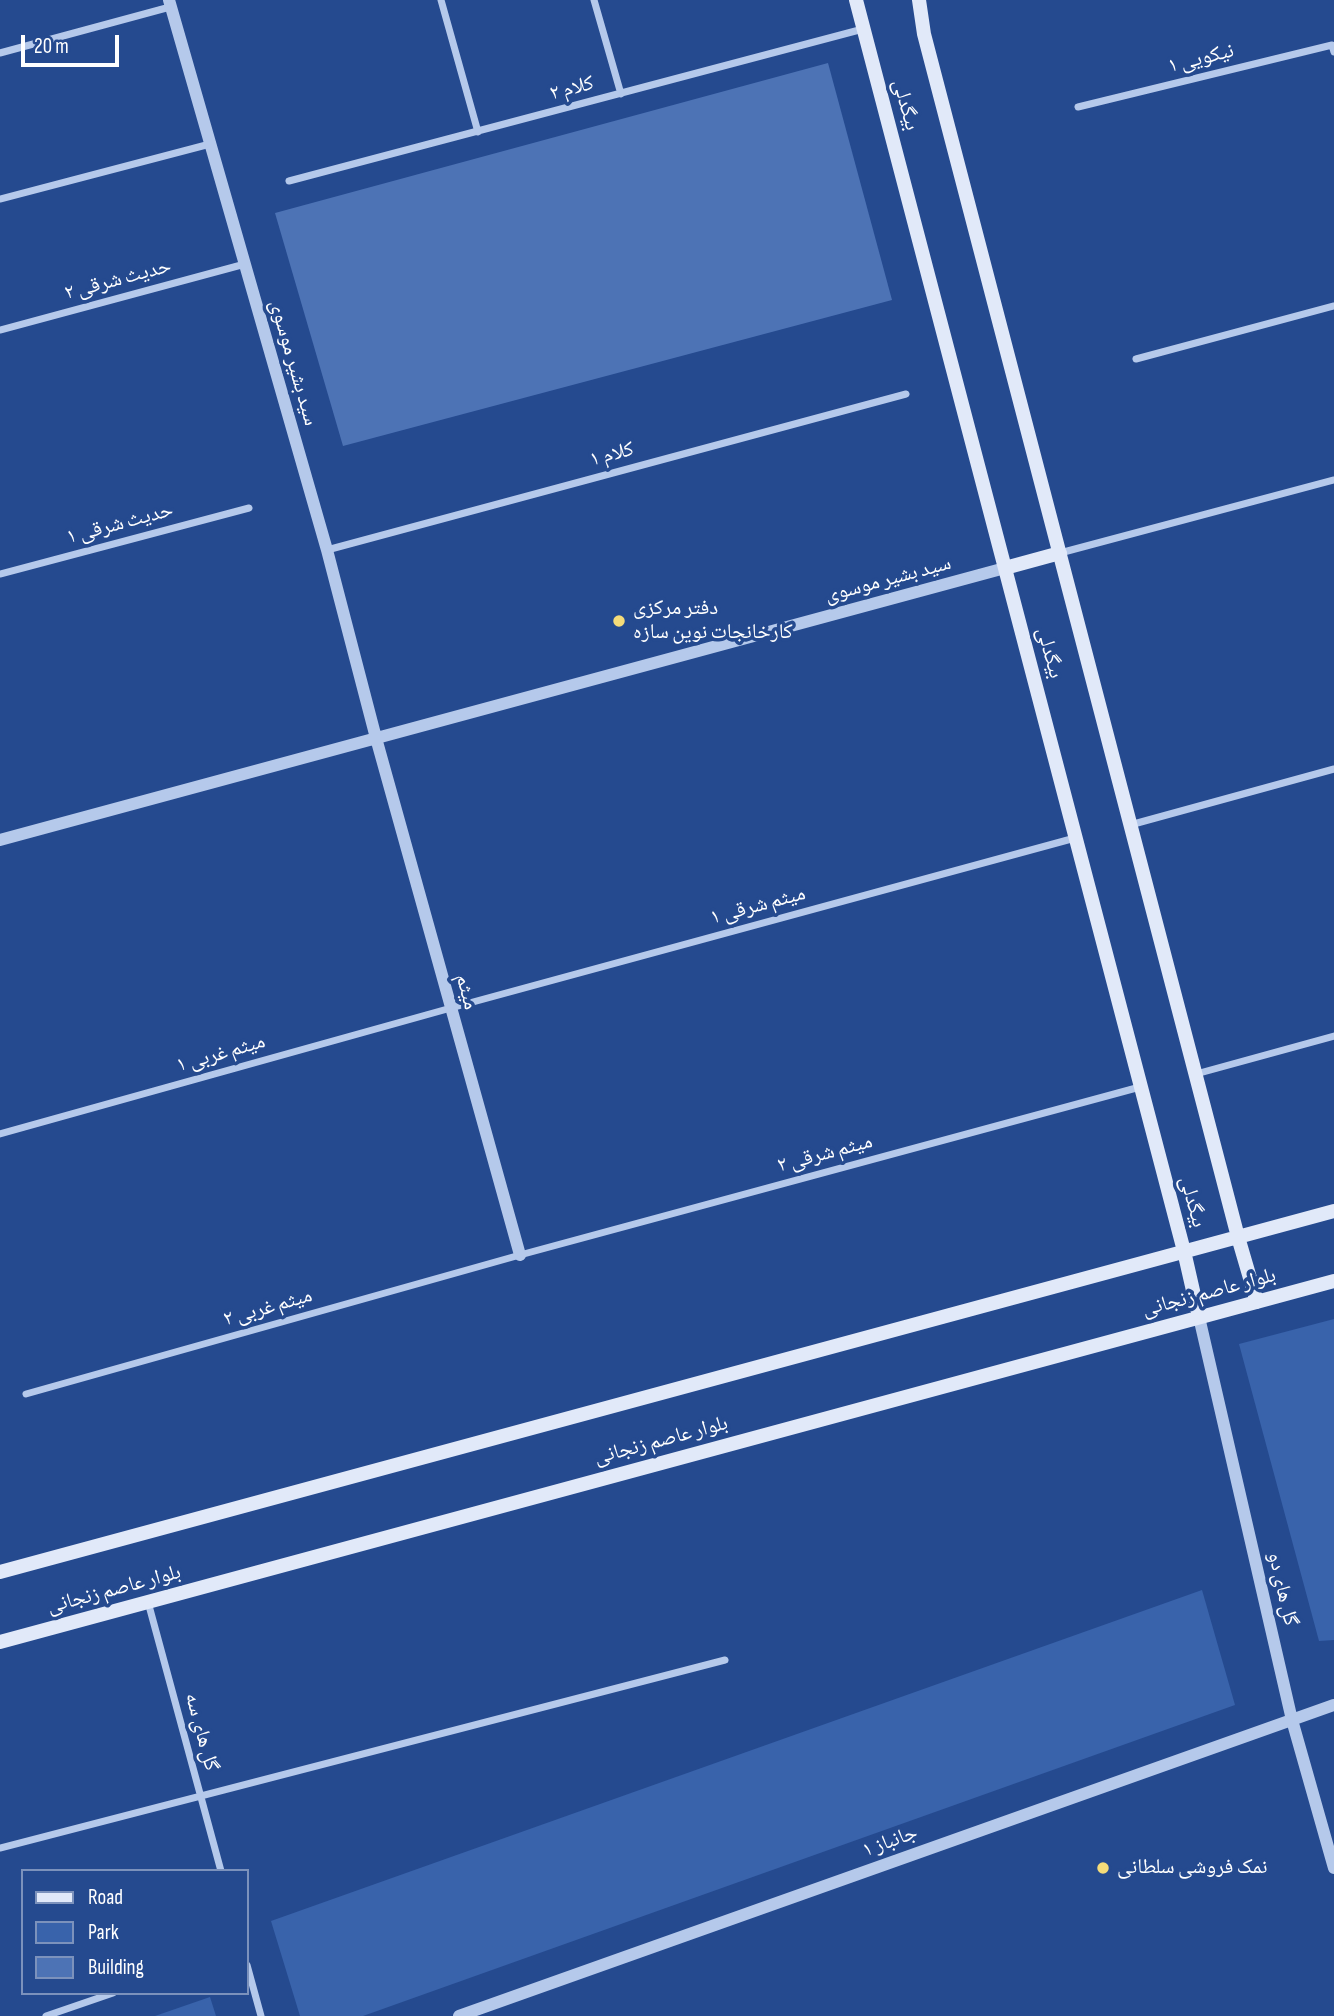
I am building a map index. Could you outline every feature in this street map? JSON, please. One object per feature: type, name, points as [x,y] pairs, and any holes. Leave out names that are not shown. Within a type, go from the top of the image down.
[{"type":"main road","name":"بیگدلی","points":[[856,0],[1184,1251],[1199,1317]]},
{"type":"main road","name":"بیگدلی","points":[[919,0],[923,34],[1257,1302]]},
{"type":"main road","points":[[1005,568],[1060,554]]},
{"type":"main road","points":[[0,1572],[1334,1211]]},
{"type":"main road","name":"بلوار عاصم زنجانی","points":[[0,1642],[1334,1281]]},
{"type":"street","points":[[441,0],[478,132]]},
{"type":"street","points":[[594,0],[621,94]]},
{"type":"street","points":[[0,53],[170,3]]},
{"type":"street","name":"سید بشیر موسوی","points":[[170,3],[327,550],[376,738]]},
{"type":"street","name":"کلام ۲","points":[[289,181],[864,29]]},
{"type":"street","name":"نیکویی ۱","points":[[1078,107],[1333,49]]},
{"type":"street","points":[[0,199],[210,144]]},
{"type":"street","name":"حدیث شرقی ۲","points":[[0,330],[245,264]]},
{"type":"street","points":[[1136,359],[1334,306]]},
{"type":"street","name":"کلام ۱","points":[[327,550],[906,394]]},
{"type":"street","points":[[1060,554],[1334,480]]},
{"type":"street","name":"حدیث شرقی ۱","points":[[0,574],[249,508]]},
{"type":"street","name":"سید بشیر موسوی","points":[[0,840],[1005,568]]},
{"type":"street","name":"میثم","points":[[376,738],[520,1255]]},
{"type":"street","points":[[1130,825],[1334,769]]},
{"type":"street","name":"میثم شرقی ۱","points":[[451,1008],[1075,838]]},
{"type":"street","name":"میثم غربی ۱","points":[[0,1134],[451,1008]]},
{"type":"street","points":[[1196,1074],[1334,1036]]},
{"type":"street","name":"میثم شرقی ۲","points":[[520,1255],[1140,1087]]},
{"type":"street","name":"میثم غربی ۲","points":[[26,1394],[520,1255]]},
{"type":"street","name":"گل های دو","points":[[1199,1317],[1292,1720],[1334,1867]]},
{"type":"street","name":"گل های سه","points":[[148,1602],[220,1869]]},
{"type":"street","points":[[0,1848],[725,1660]]},
{"type":"street","name":"جانباز ۱","points":[[459,2016],[1334,1705]]},
{"type":"street","points":[[248,1969],[261,2016]]},
{"type":"street","points":[[46,2016],[107,1995]]},
{"type":"green space","points":[[1334,1319],[1334,1640],[1319,1641],[1239,1344]]},
{"type":"green space","points":[[1202,1590],[1235,1705],[363,2016],[300,2016],[271,1921]]},
{"type":"green space","points":[[210,1997],[216,2016],[155,2016]]},
{"type":"building","points":[[828,63],[892,300],[343,446],[275,213]]},
{"type":"place","name":"دفتر مرکزی کارخانجات نوین سازه","points":[[619,621]]},
{"type":"place","name":"نمک فروشی سلطانی","points":[[1103,1868]]}]
